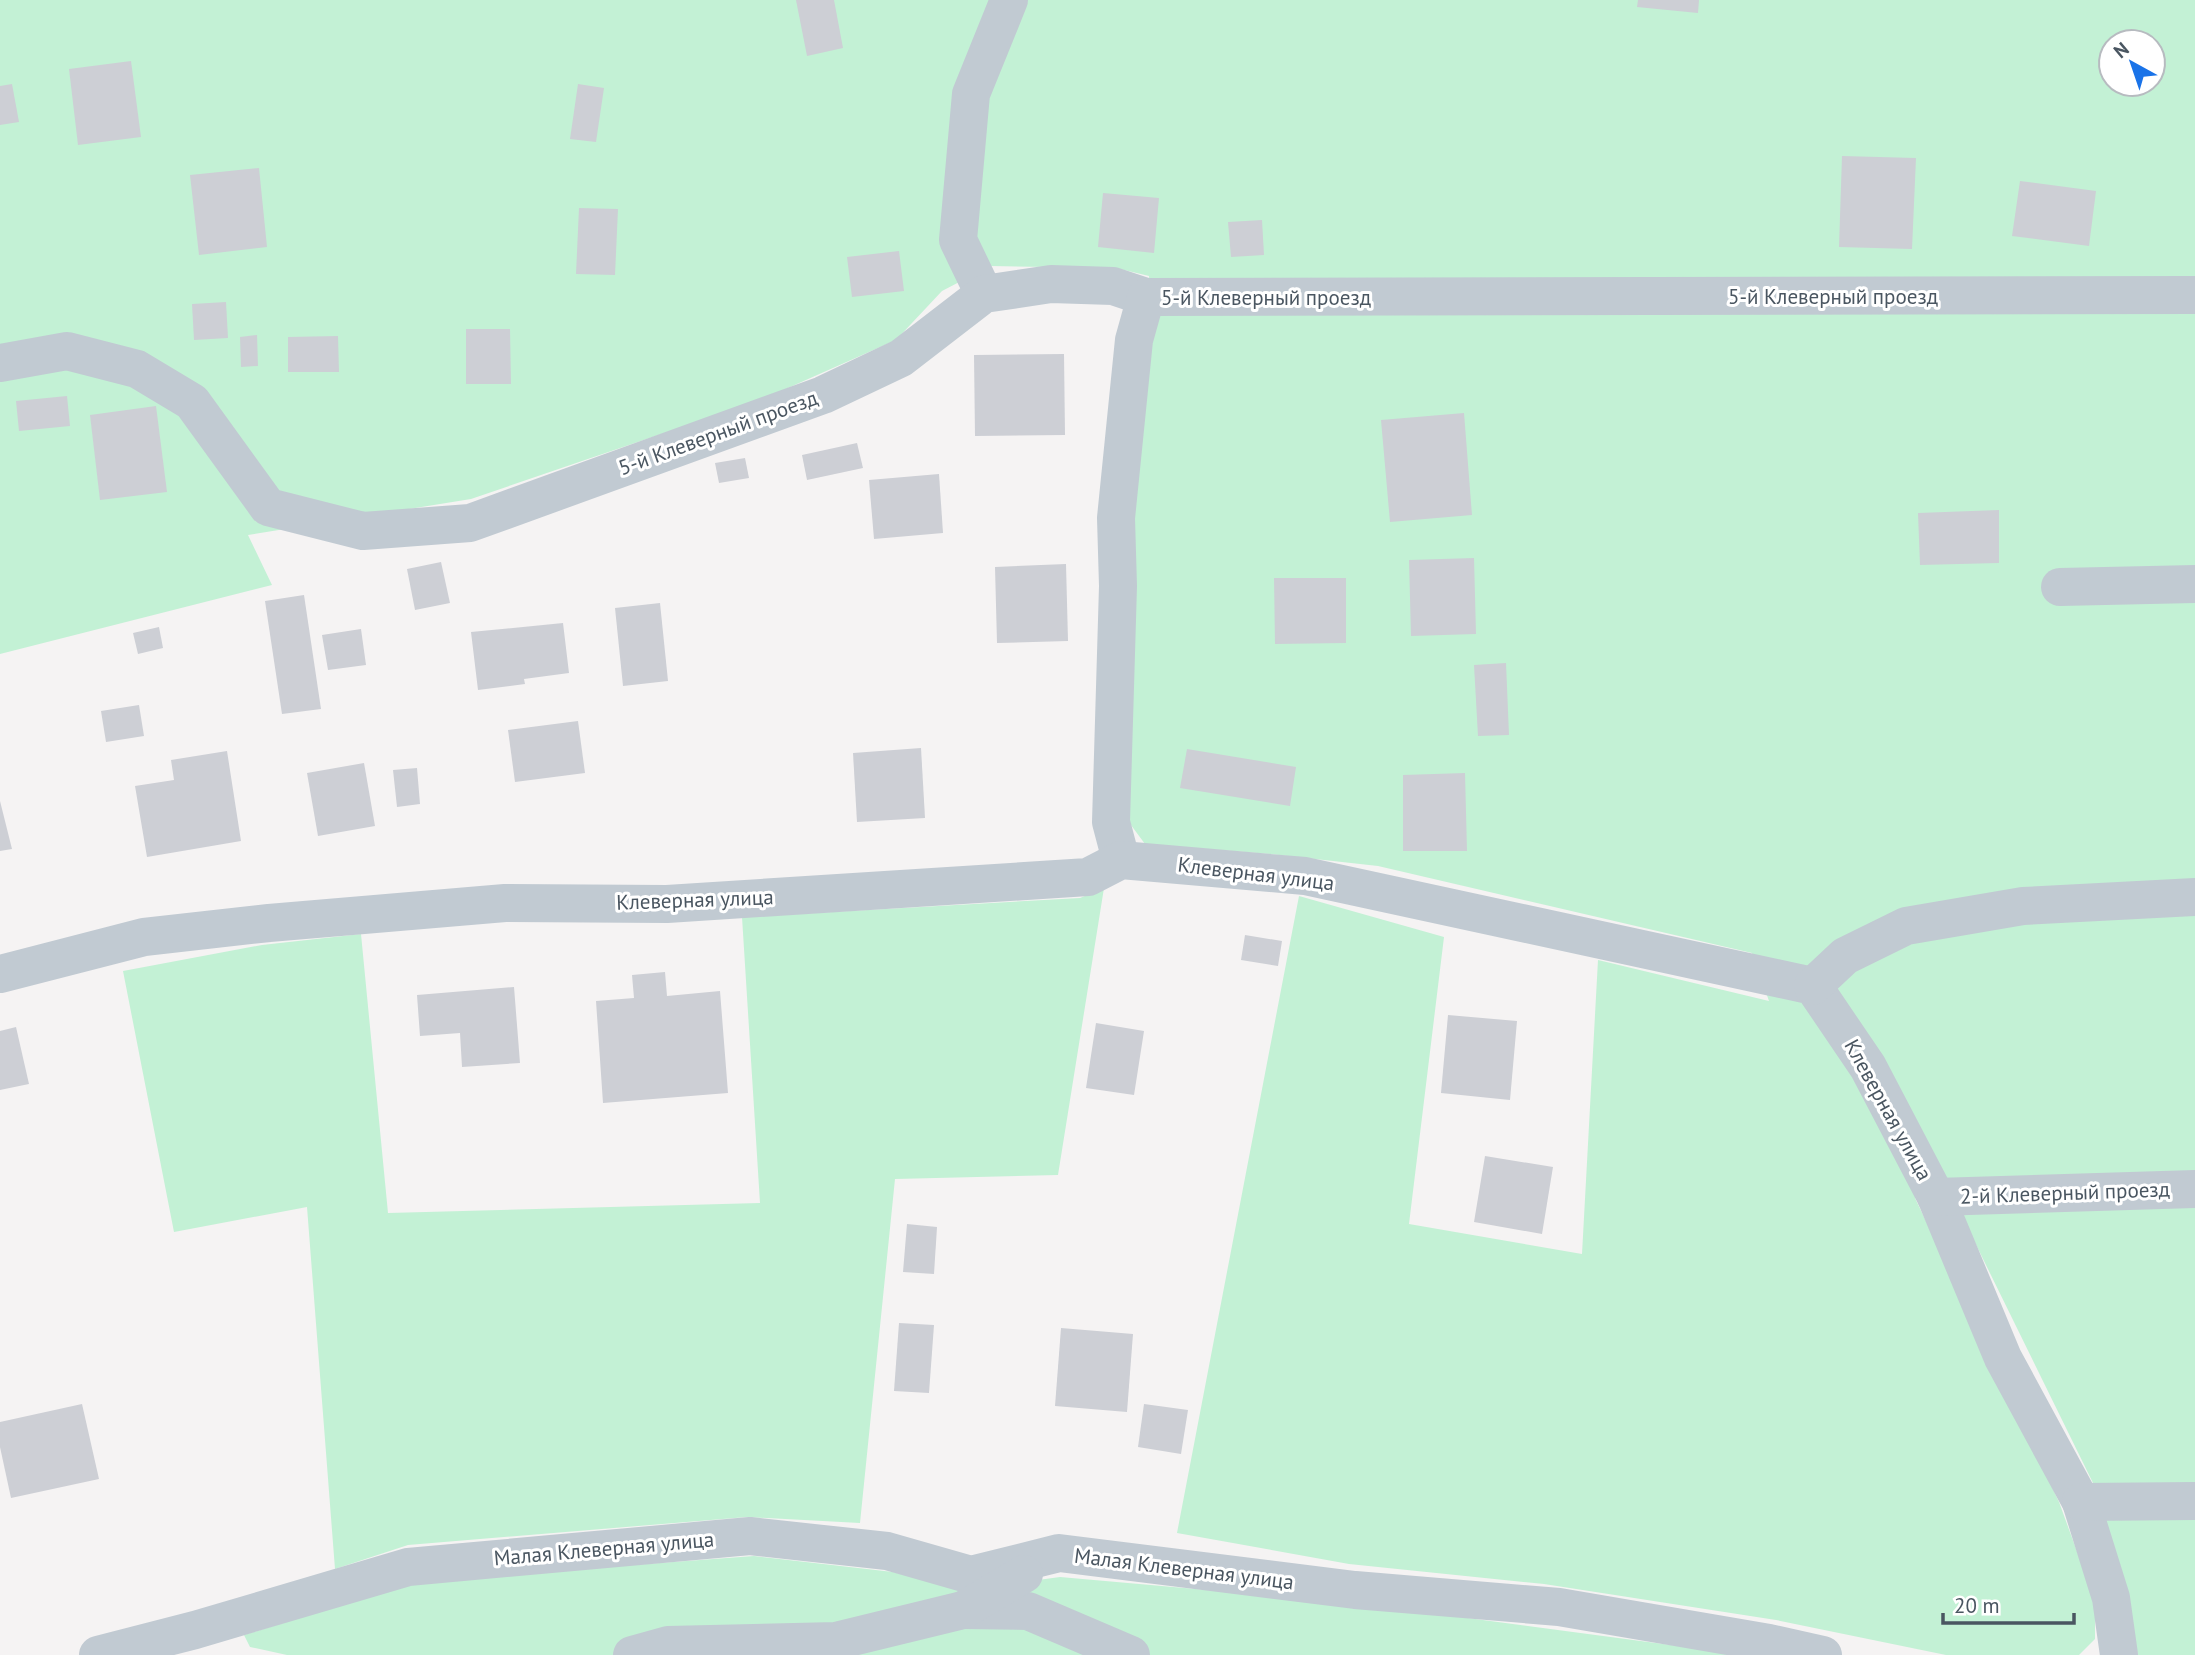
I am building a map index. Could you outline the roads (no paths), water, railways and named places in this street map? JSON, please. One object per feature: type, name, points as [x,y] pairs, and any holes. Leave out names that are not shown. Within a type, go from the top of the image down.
[{"type":"street","points":[[984,294],[958,240],[971,94],[1009,0]]},
{"type":"street","name":"5-й Клеверный проезд","points":[[0,363],[67,351],[137,369],[192,402],[268,507],[363,531],[470,523],[823,395],[901,358],[984,294],[1051,284],[1113,286],[1146,298],[2195,295]]},
{"type":"street","points":[[1121,860],[1111,822],[1118,586],[1115,518],[1134,340],[1146,298]]},
{"type":"street","points":[[2060,587],[2195,584]]},
{"type":"street","name":"Клеверная улица","points":[[0,974],[144,937],[270,923],[505,903],[667,904],[1088,877],[1121,860],[1305,876],[1813,986],[1868,1067],[1936,1197],[2003,1358],[2081,1502],[2111,1598],[2119,1655]]},
{"type":"street","points":[[1813,986],[1845,956],[1906,926],[2024,906],[2195,897]]},
{"type":"street","name":"2-й Клеверный проезд","points":[[1936,1197],[2195,1189]]},
{"type":"street","points":[[2081,1502],[2195,1501]]},
{"type":"street","name":"Малая Клеверная улица","points":[[97,1655],[205,1643],[408,1567],[750,1536],[887,1551],[971,1575],[1059,1553],[1355,1590],[1559,1607],[1769,1643],[1823,1655]]},
{"type":"street","points":[[963,1610],[1059,1553]]},
{"type":"street","points":[[632,1655],[668,1645],[836,1641],[963,1610],[1028,1611],[1131,1655]]}]
